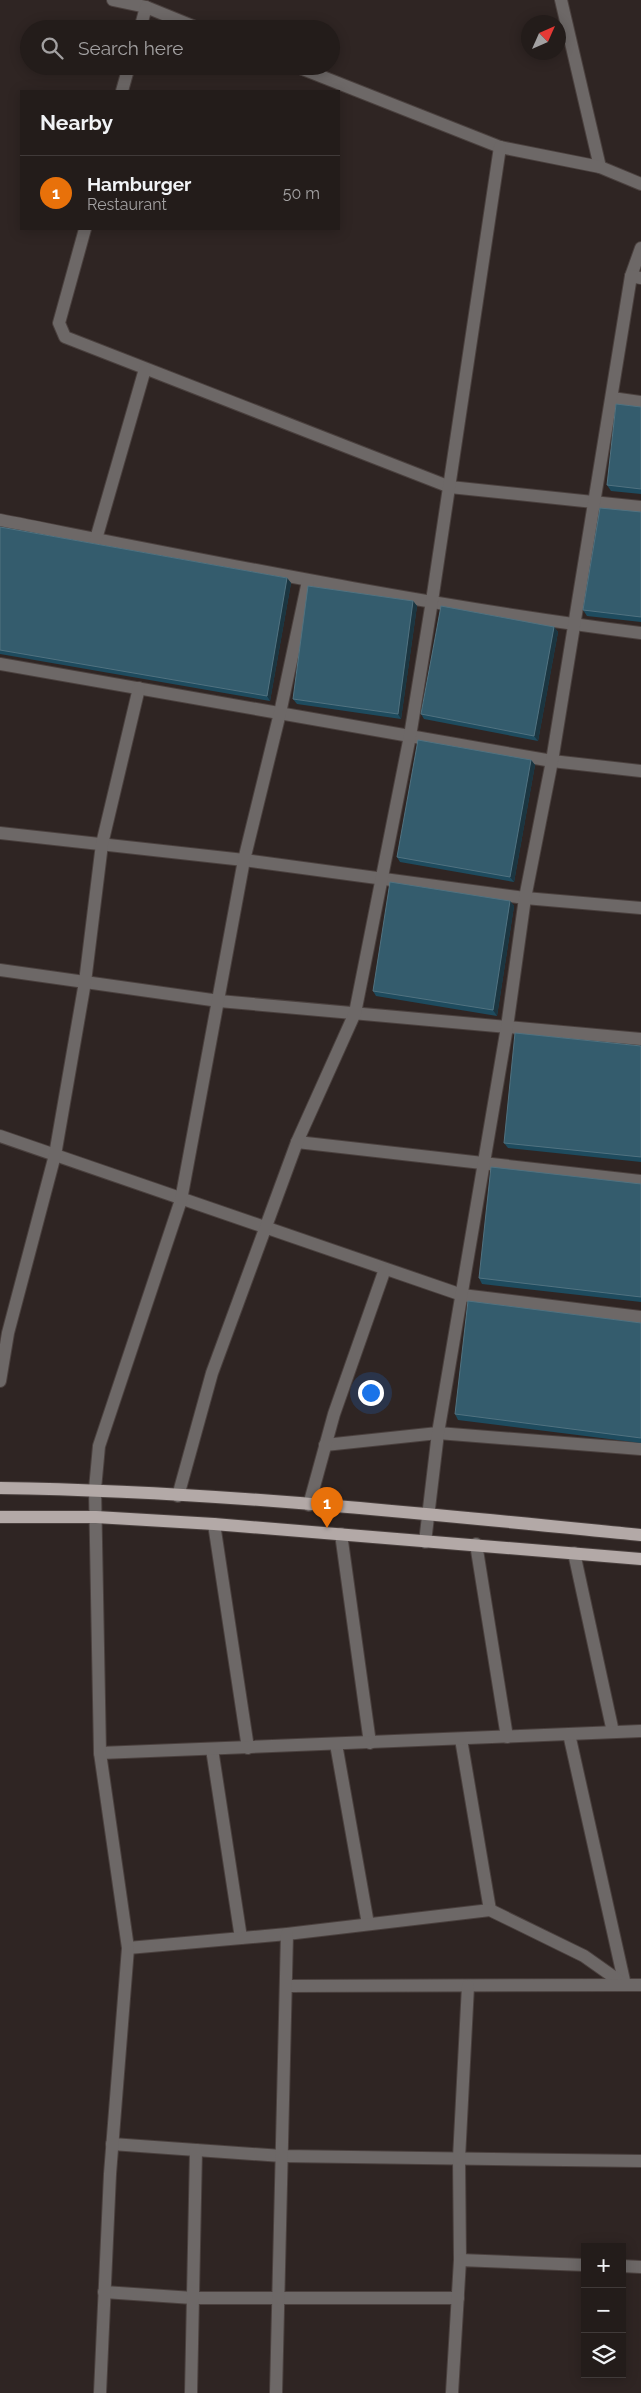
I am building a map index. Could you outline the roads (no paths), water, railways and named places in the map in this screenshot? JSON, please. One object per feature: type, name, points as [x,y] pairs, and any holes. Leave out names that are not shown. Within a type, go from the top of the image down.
[{"type":"main road","points":[[0,1488],[95,1489],[428,1514],[641,1535]]},
{"type":"main road","points":[[0,1517],[96,1517],[214,1524],[641,1559]]},
{"type":"street","points":[[113,0],[146,7],[178,20]]},
{"type":"street","points":[[561,0],[600,167]]},
{"type":"street","points":[[142,20],[146,7]]},
{"type":"street","points":[[122,90],[126,75]]},
{"type":"street","points":[[318,75],[500,147],[600,167],[641,184]]},
{"type":"street","points":[[178,1496],[212,1373],[267,1229],[297,1142],[355,1013],[410,736],[450,487],[500,147]]},
{"type":"street","points":[[85,230],[58,323],[65,337],[450,487],[641,507]]},
{"type":"street","points":[[426,1542],[438,1433],[507,1027],[525,898],[552,761],[612,398],[641,248]]},
{"type":"street","points":[[96,539],[145,369]]},
{"type":"street","points":[[612,398],[641,402]]},
{"type":"street","points":[[0,520],[308,581],[641,633]]},
{"type":"street","points":[[100,2393],[112,2144],[128,1948],[100,1754],[95,1489],[99,1446],[181,1200],[244,860],[280,712],[308,581]]},
{"type":"street","points":[[0,664],[552,761],[641,771]]},
{"type":"street","points":[[0,1381],[8,1333],[55,1155],[85,982],[102,844],[139,688]]},
{"type":"street","points":[[0,832],[244,860],[525,898],[641,908]]},
{"type":"street","points":[[0,970],[218,1001],[641,1039]]},
{"type":"street","points":[[0,1136],[181,1200],[462,1295],[641,1317]]},
{"type":"street","points":[[297,1142],[641,1181]]},
{"type":"street","points":[[309,1505],[334,1414],[385,1269]]},
{"type":"street","points":[[325,1445],[438,1433],[641,1449]]},
{"type":"street","points":[[214,1524],[248,1748]]},
{"type":"street","points":[[341,1534],[370,1743]]},
{"type":"street","points":[[476,1544],[507,1737]]},
{"type":"street","points":[[574,1553],[613,1732]]},
{"type":"street","points":[[100,1754],[641,1731]]},
{"type":"street","points":[[569,1734],[625,1985]]},
{"type":"street","points":[[461,1739],[490,1910]]},
{"type":"street","points":[[336,1744],[368,1924]]},
{"type":"street","points":[[212,1749],[241,1938]]},
{"type":"street","points":[[128,1948],[287,1934],[490,1910],[584,1956],[625,1985]]},
{"type":"street","points":[[276,2393],[287,1934]]},
{"type":"street","points":[[286,1986],[641,1985]]},
{"type":"street","points":[[452,2393],[460,2260],[459,2158],[468,1986]]},
{"type":"street","points":[[112,2144],[282,2156],[641,2161]]},
{"type":"street","points":[[192,2393],[196,2150]]},
{"type":"street","points":[[460,2260],[581,2265]]},
{"type":"street","points":[[626,2266],[641,2267]]},
{"type":"street","points":[[104,2292],[193,2298],[458,2298]]},
{"type":"place","name":"Hamburger","points":[[327,1528]]}]
